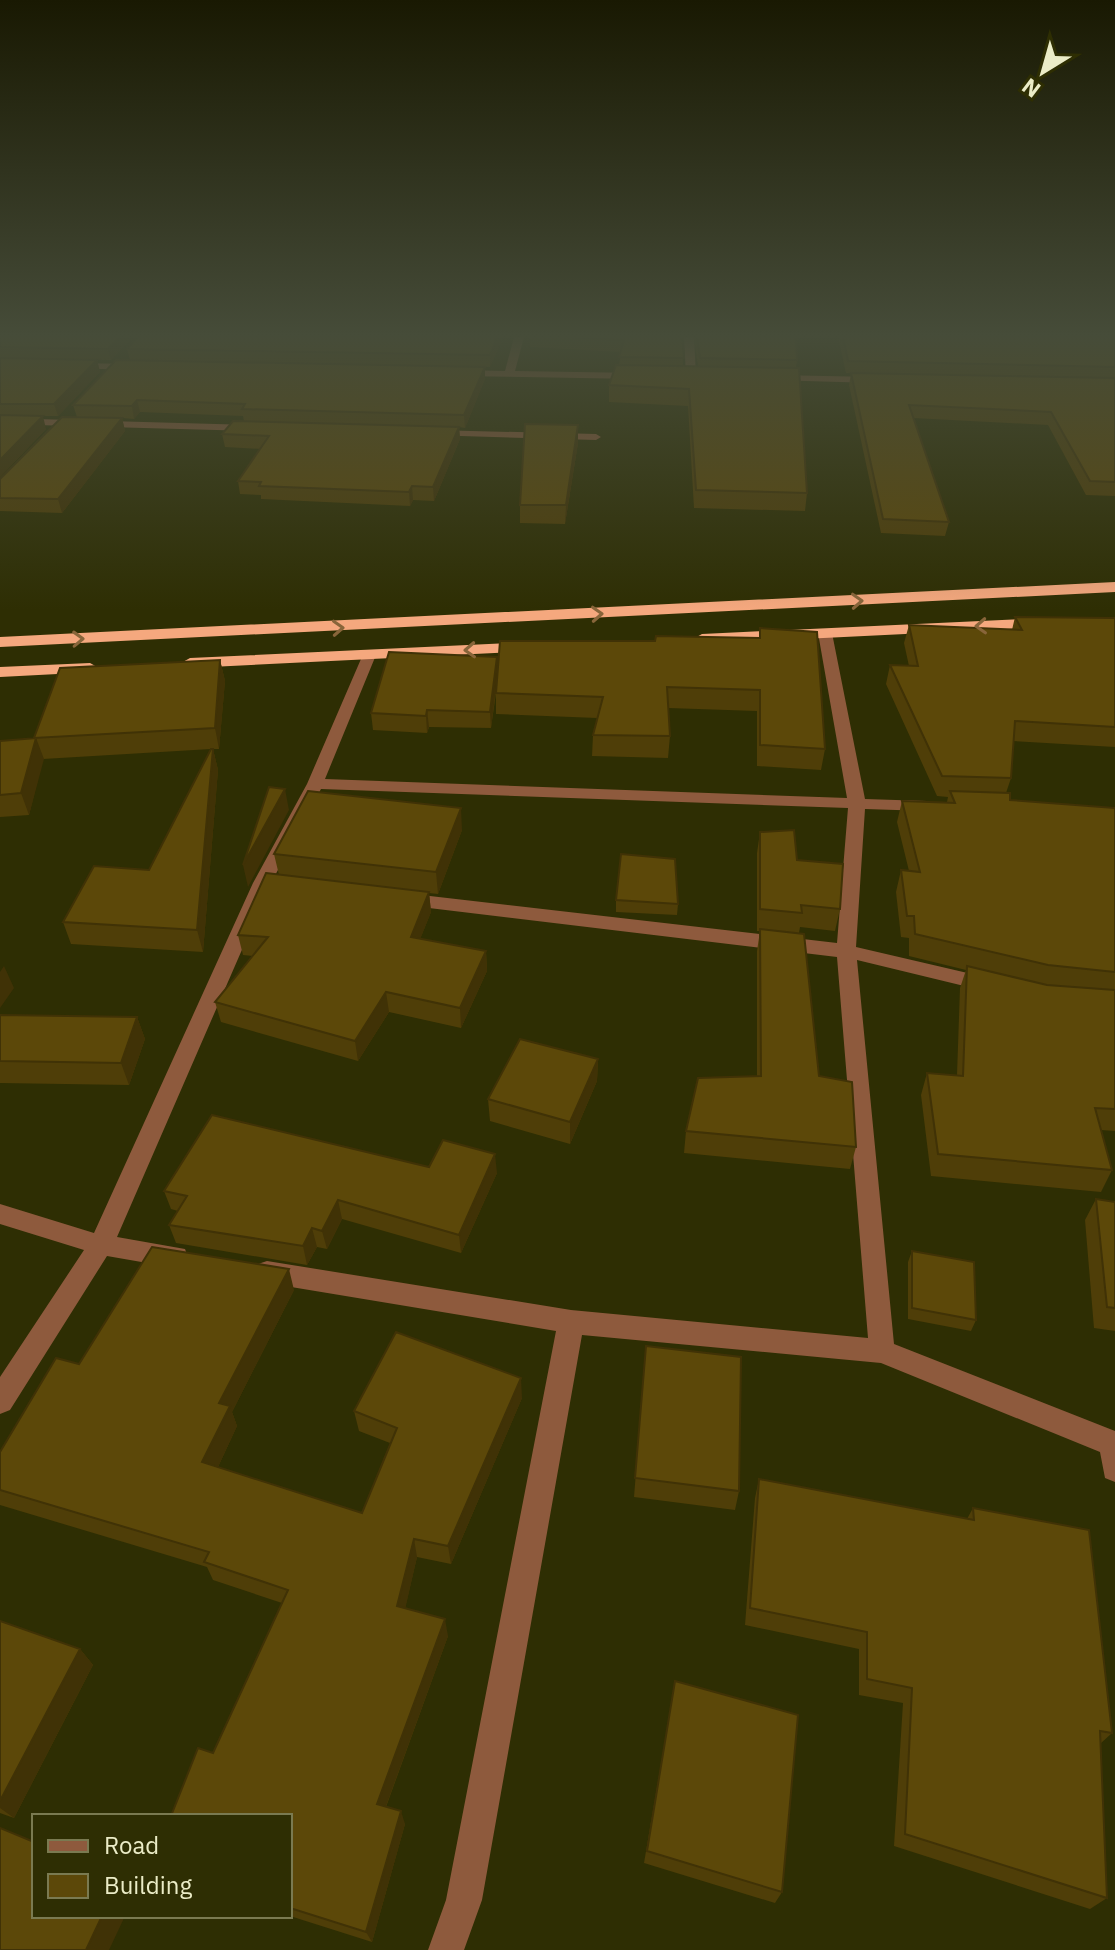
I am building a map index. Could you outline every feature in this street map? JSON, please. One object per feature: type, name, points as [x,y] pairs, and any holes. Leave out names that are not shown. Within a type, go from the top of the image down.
[{"type":"highway","points":[[0,642],[1115,587]]},
{"type":"highway","points":[[683,640],[1069,622]]},
{"type":"highway","points":[[169,664],[542,647]]},
{"type":"highway","points":[[0,672],[107,667]]},
{"type":"street","points":[[50,434],[56,428]]},
{"type":"street","points":[[423,433],[596,437]]},
{"type":"street","points":[[825,633],[857,804],[846,951],[882,1351]]},
{"type":"street","points":[[0,1401],[101,1245],[270,884],[369,655]]},
{"type":"street","points":[[315,784],[948,806]]},
{"type":"street","points":[[388,897],[846,951],[1010,990]]},
{"type":"street","points":[[0,1214],[101,1245],[195,1260]]},
{"type":"street","points":[[242,1268],[571,1322],[882,1351],[1114,1452]]},
{"type":"street","points":[[446,1950],[464,1900],[571,1322]]},
{"type":"building","points":[[0,428],[31,428],[0,460]]},
{"type":"building","points":[[51,428],[114,428],[58,499],[0,498],[0,479]]},
{"type":"building","points":[[227,428],[459,428],[433,487],[412,486],[409,492],[259,486],[261,482],[238,481],[269,436],[222,434]]},
{"type":"building","points":[[525,428],[578,428],[566,505],[520,505]]},
{"type":"building","points":[[692,428],[803,428],[807,493],[696,490]]},
{"type":"building","points":[[863,428],[917,428],[949,522],[883,519]]},
{"type":"building","points":[[1060,428],[1115,428],[1115,482],[1090,481]]},
{"type":"building","points":[[1015,617],[1115,618],[1115,727],[1015,721],[1011,778],[942,776],[890,665],[918,666],[909,625],[1022,630]]},
{"type":"building","points":[[760,628],[817,632],[825,749],[760,745],[760,690],[667,687],[670,736],[593,735],[603,697],[496,693],[500,641],[655,641],[656,636],[760,638]]},
{"type":"building","points":[[389,652],[497,657],[490,712],[427,710],[426,716],[371,713]]},
{"type":"building","points":[[220,660],[215,728],[34,738],[60,668]]},
{"type":"building","points":[[36,738],[21,793],[0,795],[0,741]]},
{"type":"building","points":[[211,749],[197,930],[63,922],[94,866],[149,870]]},
{"type":"building","points":[[269,787],[285,789],[243,865]]},
{"type":"building","points":[[308,791],[461,808],[436,872],[274,854]]},
{"type":"building","points":[[950,791],[1010,793],[1010,800],[1115,808],[1115,972],[1048,965],[915,934],[914,916],[907,916],[901,870],[920,872],[902,801],[955,803]]},
{"type":"building","points":[[794,830],[797,860],[843,864],[840,909],[801,905],[802,913],[760,909],[760,832]]},
{"type":"building","points":[[621,854],[675,859],[678,904],[616,900]]},
{"type":"building","points":[[266,873],[429,892],[411,937],[486,951],[460,1008],[386,992],[355,1041],[215,1002],[268,937],[238,935]]},
{"type":"building","points":[[760,929],[804,934],[819,1076],[852,1082],[856,1147],[686,1131],[698,1078],[761,1076]]},
{"type":"building","points":[[967,966],[1047,985],[1115,990],[1115,1109],[1095,1108],[1112,1170],[938,1154],[927,1073],[963,1076]]},
{"type":"building","points":[[0,1015],[137,1017],[121,1063],[0,1061]]},
{"type":"building","points":[[520,1039],[598,1059],[570,1122],[488,1099]]},
{"type":"building","points":[[212,1115],[429,1167],[443,1140],[495,1154],[459,1235],[338,1200],[322,1231],[312,1228],[303,1246],[169,1225],[187,1196],[164,1191]]},
{"type":"building","points":[[1096,1199],[1115,1202],[1115,1308],[1107,1307]]},
{"type":"building","points":[[152,1247],[289,1269],[219,1403],[230,1406],[202,1462],[362,1513],[397,1428],[354,1411],[396,1332],[521,1378],[448,1546],[414,1539],[397,1606],[445,1619],[377,1804],[401,1811],[366,1932],[292,1909],[292,1814],[172,1814],[198,1748],[213,1753],[288,1590],[204,1562],[209,1552],[0,1490],[0,1452],[56,1358],[79,1364]]},
{"type":"building","points":[[912,1251],[974,1262],[976,1320],[912,1308]]},
{"type":"building","points":[[646,1346],[741,1357],[739,1491],[635,1478]]},
{"type":"building","points":[[759,1479],[974,1520],[973,1508],[1089,1530],[1112,1733],[1100,1731],[1107,1898],[905,1834],[912,1688],[867,1679],[867,1632],[750,1608]]},
{"type":"building","points":[[0,1621],[80,1649],[0,1801]]},
{"type":"building","points":[[675,1681],[798,1715],[782,1892],[647,1851]]},
{"type":"building","points":[[0,1828],[32,1841],[32,1918],[101,1918],[86,1950],[0,1950]]}]
